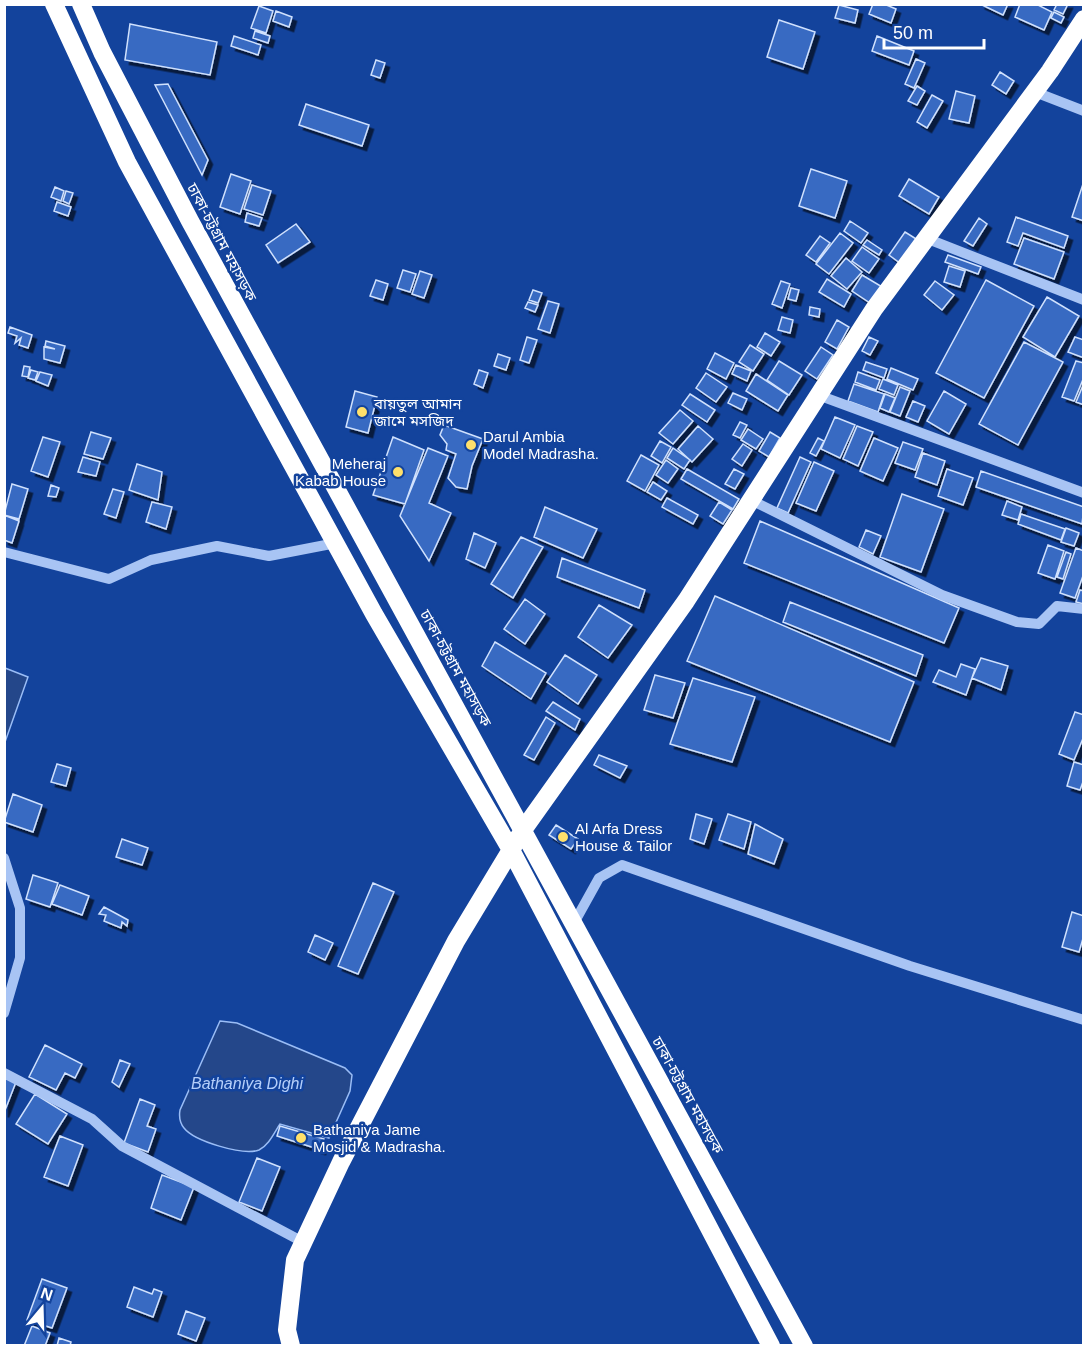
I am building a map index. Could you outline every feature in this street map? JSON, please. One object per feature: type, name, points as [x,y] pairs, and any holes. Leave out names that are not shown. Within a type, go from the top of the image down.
[{"type":"highway","points":[[54,4],[127,162],[336,543],[511,850],[771,1346]]},
{"type":"highway","name":"ঢাকা-চট্টগ্রাম মহাসড়ক","points":[[81,4],[102,52],[190,221],[804,1346]]},
{"type":"highway","points":[[291,1346],[287,1330],[295,1260],[456,941],[523,830],[686,601],[874,309],[1035,92],[1083,19]]},
{"type":"street","points":[[1035,92],[1083,111]]},
{"type":"street","points":[[928,239],[1083,300]]},
{"type":"street","points":[[818,395],[1083,494]]},
{"type":"street","points":[[751,500],[942,595],[1017,622],[1039,624],[1057,606],[1083,609]]},
{"type":"street","points":[[4,552],[109,579],[151,560],[217,546],[270,556],[336,543]]},
{"type":"street","points":[[4,858],[20,908],[20,958],[4,1013]]},
{"type":"street","points":[[574,923],[599,878],[622,865],[910,966],[1083,1020]]},
{"type":"street","points":[[4,1073],[92,1119],[122,1146],[303,1242]]},
{"type":"water","points":[[5,668],[28,677],[5,742]]},
{"type":"water","name":"Bathaniya Dighi","points":[[220,1021],[237,1023],[345,1068],[352,1075],[350,1091],[329,1138],[280,1124],[263,1148],[242,1151],[208,1142],[184,1128],[181,1124],[180,1110]]},
{"type":"building","points":[[873,4],[884,4],[896,9],[891,23],[869,14]]},
{"type":"building","points":[[980,4],[1008,4],[1003,15]]},
{"type":"building","points":[[1020,4],[1036,4],[1052,12],[1044,30],[1015,17]]},
{"type":"building","points":[[1057,4],[1068,4],[1063,14],[1054,10]]},
{"type":"building","points":[[839,5],[858,10],[855,23],[835,18]]},
{"type":"building","points":[[259,6],[273,11],[266,33],[251,28]]},
{"type":"building","points":[[276,11],[292,17],[289,27],[273,21]]},
{"type":"building","points":[[1054,12],[1064,17],[1061,23],[1051,18]]},
{"type":"building","points":[[779,20],[815,32],[803,69],[767,57]]},
{"type":"building","points":[[130,24],[217,42],[210,75],[125,60]]},
{"type":"building","points":[[255,31],[270,36],[268,43],[253,38]]},
{"type":"building","points":[[234,36],[261,45],[258,55],[231,46]]},
{"type":"building","points":[[877,36],[914,51],[909,65],[872,51]]},
{"type":"building","points":[[916,59],[925,63],[914,88],[905,84]]},
{"type":"building","points":[[376,60],[385,63],[380,78],[371,75]]},
{"type":"building","points":[[1000,72],[1014,81],[1006,94],[992,85]]},
{"type":"building","points":[[168,84],[208,160],[202,175],[155,85]]},
{"type":"building","points":[[917,86],[925,91],[917,105],[908,101]]},
{"type":"building","points":[[956,91],[975,96],[969,123],[949,119]]},
{"type":"building","points":[[932,95],[943,101],[927,128],[917,122]]},
{"type":"building","points":[[306,104],[369,125],[362,146],[299,125]]},
{"type":"building","points":[[811,169],[847,181],[835,218],[799,206]]},
{"type":"building","points":[[231,174],[251,181],[240,214],[220,207]]},
{"type":"building","points":[[909,179],[939,197],[929,214],[899,196]]},
{"type":"building","points":[[1084,181],[1084,221],[1072,217]]},
{"type":"building","points":[[252,185],[271,191],[263,215],[244,209]]},
{"type":"building","points":[[55,187],[64,191],[61,201],[51,197]]},
{"type":"building","points":[[66,191],[73,193],[69,204],[63,201]]},
{"type":"building","points":[[57,202],[71,207],[68,216],[54,211]]},
{"type":"building","points":[[247,213],[262,218],[259,226],[245,222]]},
{"type":"building","points":[[1016,217],[1068,236],[1064,248],[1023,233],[1018,246],[1007,242]]},
{"type":"building","points":[[979,218],[987,224],[973,246],[964,241]]},
{"type":"building","points":[[850,221],[868,233],[861,243],[844,231]]},
{"type":"building","points":[[296,224],[310,242],[278,263],[266,245]]},
{"type":"building","points":[[905,232],[921,242],[904,266],[889,255]]},
{"type":"building","points":[[840,233],[853,243],[829,274],[816,264]]},
{"type":"building","points":[[820,236],[830,243],[816,262],[806,255]]},
{"type":"building","points":[[1024,238],[1064,252],[1054,279],[1014,264]]},
{"type":"building","points":[[867,240],[882,250],[879,255],[863,245]]},
{"type":"building","points":[[862,247],[879,259],[869,273],[852,261]]},
{"type":"building","points":[[948,255],[981,267],[978,274],[945,262]]},
{"type":"building","points":[[846,258],[862,272],[847,289],[831,276]]},
{"type":"building","points":[[949,266],[965,271],[960,287],[944,282]]},
{"type":"building","points":[[403,270],[416,274],[410,292],[397,288]]},
{"type":"building","points":[[420,271],[432,275],[424,298],[412,294]]},
{"type":"building","points":[[862,275],[884,288],[873,305],[852,291]]},
{"type":"building","points":[[827,279],[851,294],[844,307],[819,292]]},
{"type":"building","points":[[376,280],[388,284],[383,300],[370,296]]},
{"type":"building","points":[[986,280],[1034,306],[984,398],[936,373]]},
{"type":"building","points":[[781,281],[790,284],[782,308],[772,304]]},
{"type":"building","points":[[935,281],[954,295],[942,310],[924,295]]},
{"type":"building","points":[[791,288],[799,290],[796,301],[788,299]]},
{"type":"building","points":[[533,290],[542,293],[538,303],[529,300]]},
{"type":"building","points":[[1047,297],[1079,316],[1055,357],[1023,337]]},
{"type":"building","points":[[548,301],[559,304],[550,333],[538,329]]},
{"type":"building","points":[[528,302],[538,305],[535,312],[525,308]]},
{"type":"building","points":[[810,307],[820,309],[819,317],[809,315]]},
{"type":"building","points":[[782,317],[793,320],[790,333],[778,330]]},
{"type":"building","points":[[837,320],[849,327],[837,349],[825,342]]},
{"type":"building","points":[[10,327],[32,335],[28,348],[19,345],[21,338],[15,343],[17,336],[8,333]]},
{"type":"building","points":[[765,333],[780,342],[771,356],[757,347]]},
{"type":"building","points":[[527,337],[537,340],[529,363],[520,360]]},
{"type":"building","points":[[869,337],[878,341],[870,355],[862,351]]},
{"type":"building","points":[[1075,337],[1084,340],[1084,358],[1068,352]]},
{"type":"building","points":[[46,341],[65,346],[60,363],[44,359],[44,347],[55,349],[45,346]]},
{"type":"building","points":[[1024,342],[1063,362],[1018,445],[979,424]]},
{"type":"building","points":[[750,345],[764,354],[753,371],[739,362]]},
{"type":"building","points":[[821,347],[833,355],[817,379],[805,371]]},
{"type":"building","points":[[715,353],[734,363],[726,379],[707,369]]},
{"type":"building","points":[[498,354],[510,358],[506,370],[494,366]]},
{"type":"building","points":[[779,361],[802,375],[789,395],[767,380]]},
{"type":"building","points":[[1076,361],[1084,363],[1084,377],[1074,401],[1062,397]]},
{"type":"building","points":[[866,362],[887,369],[884,378],[863,370]]},
{"type":"building","points":[[736,365],[751,371],[747,381],[732,374]]},
{"type":"building","points":[[24,366],[30,367],[28,377],[22,376]]},
{"type":"building","points":[[891,368],[918,379],[913,390],[887,379]]},
{"type":"building","points":[[31,370],[38,372],[35,380],[28,378]]},
{"type":"building","points":[[479,370],[488,373],[483,388],[474,384]]},
{"type":"building","points":[[40,372],[52,375],[48,386],[36,381]]},
{"type":"building","points":[[858,372],[880,380],[876,390],[855,382]]},
{"type":"building","points":[[706,373],[727,387],[716,402],[696,388]]},
{"type":"building","points":[[756,374],[788,395],[778,411],[746,391]]},
{"type":"building","points":[[883,379],[898,385],[894,395],[879,389]]},
{"type":"building","points":[[1084,383],[1084,405],[1076,402]]},
{"type":"building","points":[[854,384],[884,394],[878,412],[848,401]]},
{"type":"building","points":[[900,387],[910,391],[900,416],[890,412]]},
{"type":"building","name":"বায়তুল আমান জামে মসজিদ","points":[[355,391],[377,397],[368,433],[346,427]]},
{"type":"building","points":[[944,391],[966,404],[949,434],[927,421]]},
{"type":"building","points":[[733,393],[747,399],[742,410],[728,403]]},
{"type":"building","points":[[690,394],[715,410],[707,422],[682,405]]},
{"type":"building","points":[[885,394],[895,398],[889,412],[880,408]]},
{"type":"building","points":[[913,401],[925,406],[918,422],[906,417]]},
{"type":"building","points":[[680,410],[693,421],[673,444],[659,433]]},
{"type":"building","points":[[835,417],[855,425],[840,458],[821,449]]},
{"type":"building","points":[[740,422],[747,425],[740,438],[733,435]]},
{"type":"building","points":[[444,425],[483,439],[472,466],[467,489],[456,487],[448,478],[456,454],[446,450],[447,444],[440,435]]},
{"type":"building","points":[[698,426],[713,439],[692,462],[678,449]]},
{"type":"building","points":[[857,426],[873,432],[858,466],[843,459]]},
{"type":"building","points":[[748,429],[763,439],[756,449],[741,440]]},
{"type":"building","points":[[91,432],[111,438],[103,459],[84,454]]},
{"type":"building","points":[[770,432],[780,438],[769,457],[759,451]]},
{"type":"building","points":[[43,437],[60,442],[48,477],[31,471]]},
{"type":"building","name":"Meheraj Kabab House","points":[[393,437],[424,450],[405,504],[373,495]]},
{"type":"building","points":[[818,438],[824,441],[816,456],[810,453]]},
{"type":"building","points":[[874,438],[898,448],[883,481],[860,471]]},
{"type":"building","points":[[660,441],[671,447],[662,463],[651,456]]},
{"type":"building","points":[[903,442],[923,449],[915,470],[895,463]]},
{"type":"building","points":[[743,444],[752,450],[742,466],[732,459]]},
{"type":"building","points":[[428,448],[448,456],[429,503],[451,513],[429,561],[400,516]]},
{"type":"building","points":[[673,448],[690,460],[684,469],[667,458]]},
{"type":"building","points":[[923,453],[945,461],[937,485],[915,477]]},
{"type":"building","points":[[641,455],[659,465],[645,491],[627,481]]},
{"type":"building","points":[[83,457],[100,462],[96,476],[78,472]]},
{"type":"building","points":[[800,457],[811,462],[788,513],[777,508]]},
{"type":"building","points":[[666,460],[678,469],[668,483],[656,475]]},
{"type":"building","points":[[814,462],[834,471],[816,511],[796,503]]},
{"type":"building","points":[[137,464],[162,472],[158,500],[129,490]]},
{"type":"building","points":[[687,469],[739,499],[733,509],[681,479]]},
{"type":"building","points":[[734,469],[744,474],[735,489],[725,484]]},
{"type":"building","points":[[947,469],[973,478],[963,505],[938,496]]},
{"type":"building","points":[[981,471],[1084,507],[1082,524],[976,487]]},
{"type":"building","points":[[653,482],[667,491],[661,500],[647,492]]},
{"type":"building","points":[[12,484],[28,489],[19,519],[4,515]]},
{"type":"building","points":[[51,485],[59,488],[56,497],[48,496]]},
{"type":"building","points":[[113,489],[124,492],[116,518],[104,514]]},
{"type":"building","points":[[902,494],[944,509],[921,572],[880,557]]},
{"type":"building","points":[[667,498],[698,515],[693,524],[662,507]]},
{"type":"building","points":[[1007,501],[1022,507],[1018,520],[1002,515]]},
{"type":"building","points":[[152,502],[172,507],[166,529],[146,522]]},
{"type":"building","points":[[719,502],[732,510],[723,524],[710,516]]},
{"type":"building","points":[[545,507],[597,529],[583,558],[534,537]]},
{"type":"building","points":[[1021,514],[1065,529],[1061,540],[1018,524]]},
{"type":"building","points":[[4,515],[19,521],[12,543],[4,540]]},
{"type":"building","points":[[760,521],[959,608],[944,643],[744,563]]},
{"type":"building","points":[[1066,528],[1079,533],[1074,546],[1061,542]]},
{"type":"building","points":[[866,530],[881,536],[873,554],[859,547]]},
{"type":"building","points":[[474,533],[496,543],[485,568],[466,559]]},
{"type":"building","points":[[521,537],[543,547],[513,598],[491,584]]},
{"type":"building","points":[[1048,545],[1064,551],[1055,579],[1038,573]]},
{"type":"building","points":[[1076,548],[1084,551],[1084,573],[1075,598],[1060,593]]},
{"type":"building","points":[[1066,552],[1071,554],[1063,579],[1057,577]]},
{"type":"building","points":[[562,558],[645,590],[639,608],[557,577]]},
{"type":"building","points":[[1080,590],[1084,591],[1084,604],[1076,602]]},
{"type":"building","points":[[715,596],[914,682],[890,742],[687,661]]},
{"type":"building","points":[[525,599],[545,614],[525,644],[504,629]]},
{"type":"building","points":[[790,602],[923,655],[916,676],[783,622]]},
{"type":"building","points":[[599,605],[632,625],[608,658],[578,637]]},
{"type":"building","points":[[495,642],[546,673],[531,699],[482,666]]},
{"type":"building","points":[[565,655],[597,675],[578,704],[547,682]]},
{"type":"building","points":[[981,658],[1008,666],[1001,690],[972,678]]},
{"type":"building","points":[[961,664],[975,669],[966,695],[933,682],[939,670],[956,677]]},
{"type":"building","points":[[655,675],[685,683],[673,718],[644,710]]},
{"type":"building","points":[[693,678],[755,697],[732,762],[670,744]]},
{"type":"building","points":[[553,702],[580,719],[575,730],[546,711]]},
{"type":"building","points":[[1075,712],[1084,715],[1084,736],[1074,760],[1059,754]]},
{"type":"building","points":[[546,717],[555,723],[534,760],[524,755]]},
{"type":"building","points":[[599,755],[627,766],[620,778],[594,765]]},
{"type":"building","points":[[1074,762],[1084,765],[1084,779],[1080,790],[1067,786]]},
{"type":"building","points":[[57,764],[71,768],[66,786],[51,782]]},
{"type":"building","points":[[13,794],[42,805],[33,832],[4,822]]},
{"type":"building","points":[[696,814],[712,819],[704,844],[690,839]]},
{"type":"building","points":[[728,814],[751,822],[744,849],[719,840]]},
{"type":"building","points":[[755,824],[783,839],[774,864],[748,854]]},
{"type":"building","name":"Al Arfa Dress House & Tailor","points":[[556,825],[578,839],[571,849],[549,835]]},
{"type":"building","points":[[122,839],[148,848],[142,865],[116,857]]},
{"type":"building","points":[[33,875],[58,883],[50,907],[26,899]]},
{"type":"building","points":[[373,883],[394,892],[358,974],[338,966]]},
{"type":"building","points":[[60,885],[89,896],[82,915],[52,904]]},
{"type":"building","points":[[104,907],[128,920],[127,926],[122,922],[121,928],[104,921],[106,915],[99,914]]},
{"type":"building","points":[[1072,912],[1084,916],[1084,935],[1079,952],[1062,947]]},
{"type":"building","points":[[315,935],[333,943],[325,960],[308,952]]},
{"type":"building","points":[[45,1045],[82,1064],[75,1078],[65,1073],[56,1090],[29,1077]]},
{"type":"building","points":[[120,1060],[130,1064],[119,1087],[112,1082]]},
{"type":"building","points":[[4,1078],[16,1082],[4,1113]]},
{"type":"building","points":[[35,1094],[67,1114],[48,1144],[16,1124]]},
{"type":"building","points":[[140,1099],[155,1105],[147,1126],[156,1129],[148,1152],[124,1143]]},
{"type":"building","name":"Bathaniya Jame Mosjid & Madrasha.","points":[[280,1126],[324,1139],[321,1150],[277,1136]]},
{"type":"building","points":[[60,1136],[83,1145],[68,1186],[44,1177]]},
{"type":"building","points":[[257,1158],[280,1167],[262,1211],[239,1202]]},
{"type":"building","points":[[162,1175],[194,1187],[181,1220],[151,1208]]},
{"type":"building","points":[[42,1279],[67,1288],[52,1328],[27,1320]]},
{"type":"building","points":[[134,1287],[152,1294],[154,1289],[162,1292],[153,1317],[127,1307]]},
{"type":"building","points":[[186,1311],[205,1318],[196,1341],[178,1334]]},
{"type":"building","points":[[32,1326],[50,1333],[45,1346],[24,1346]]},
{"type":"building","points":[[59,1338],[71,1342],[70,1346],[57,1346]]},
{"type":"place","name":"বায়তুল আমান জামে মসজিদ","points":[[362,412]]},
{"type":"place","name":"Darul Ambia Model Madrasha.","points":[[471,445]]},
{"type":"place","name":"Meheraj Kabab House","points":[[398,472]]},
{"type":"place","name":"Al Arfa Dress House & Tailor","points":[[563,837]]},
{"type":"place","name":"Bathaniya Jame Mosjid & Madrasha.","points":[[301,1138]]}]
